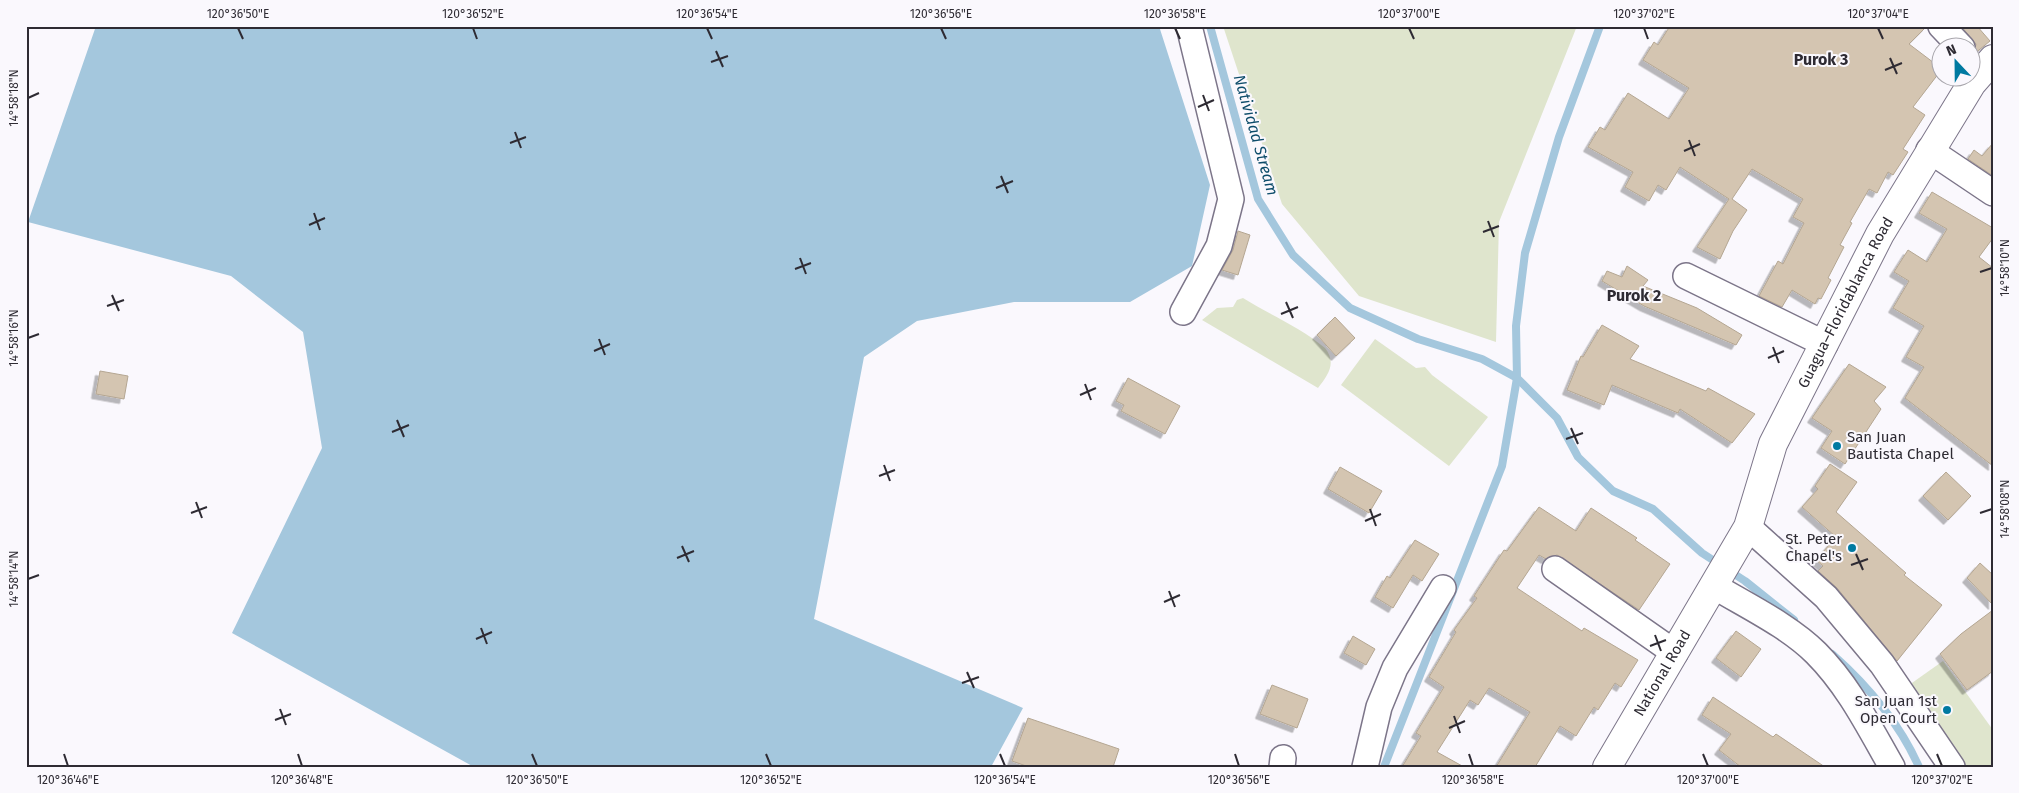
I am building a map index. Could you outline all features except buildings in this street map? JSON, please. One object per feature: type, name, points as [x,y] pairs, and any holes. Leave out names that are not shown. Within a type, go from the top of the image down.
[{"type":"main road","name":"Guagua–Floridablanca Road","points":[[1720,576],[1748,527],[1773,444],[1880,234],[1983,62]]},
{"type":"main road","name":"National Road","points":[[1607,767],[1720,576]]},
{"type":"street","points":[[1183,312],[1219,246],[1231,199],[1189,26]]},
{"type":"street","points":[[1941,26],[1952,38]]},
{"type":"street","points":[[1929,150],[1993,193]]},
{"type":"street","points":[[1686,276],[1825,344]]},
{"type":"street","points":[[1748,527],[1826,597],[1882,664],[1952,767]]},
{"type":"street","points":[[1555,569],[1675,653]]},
{"type":"street","points":[[1720,576],[1773,621],[1815,652],[1846,688],[1892,767]]},
{"type":"street","points":[[1366,767],[1379,707],[1395,668],[1444,588]]},
{"type":"green space","points":[[1223,26],[1577,26],[1499,222],[1496,342],[1359,296],[1282,204]]},
{"type":"green space","points":[[1243,298],[1295,327],[1325,348],[1329,353],[1331,364],[1328,374],[1318,388],[1202,320],[1217,308],[1233,307],[1237,300]]},
{"type":"green space","points":[[1375,339],[1416,368],[1425,367],[1432,375],[1488,417],[1449,466],[1341,385]]},
{"type":"green space","name":"San Juan 1st Open Court","points":[[1943,661],[1993,730],[1993,767],[1956,767],[1902,690]]},
{"type":"water","points":[[96,26],[1159,26],[1210,185],[1192,266],[1130,302],[1014,302],[917,321],[864,357],[814,619],[1023,708],[991,767],[474,767],[232,633],[322,448],[303,332],[231,276],[28,222]]},
{"type":"waterway","name":"Natividad Stream","points":[[1210,26],[1258,199],[1293,255],[1350,308],[1418,339],[1482,359],[1517,378],[1557,418],[1578,457],[1613,491],[1653,509],[1702,553],[1745,581],[1794,620]]},
{"type":"waterway","points":[[1384,767],[1502,466],[1517,378],[1516,326],[1525,253],[1559,137],[1600,26]]},
{"type":"waterway","points":[[1832,654],[1882,706],[1893,721],[1919,767]]},
{"type":"place","name":"San Juan Bautista Chapel","points":[[1837,446]]},
{"type":"place","name":"St. Peter Chapel's","points":[[1852,548]]},
{"type":"place","name":"San Juan 1st Open Court","points":[[1947,710]]},
{"type":"district","name":"Purok 3","points":[[1821,59]]},
{"type":"district","name":"Purok 2","points":[[1634,295]]}]
